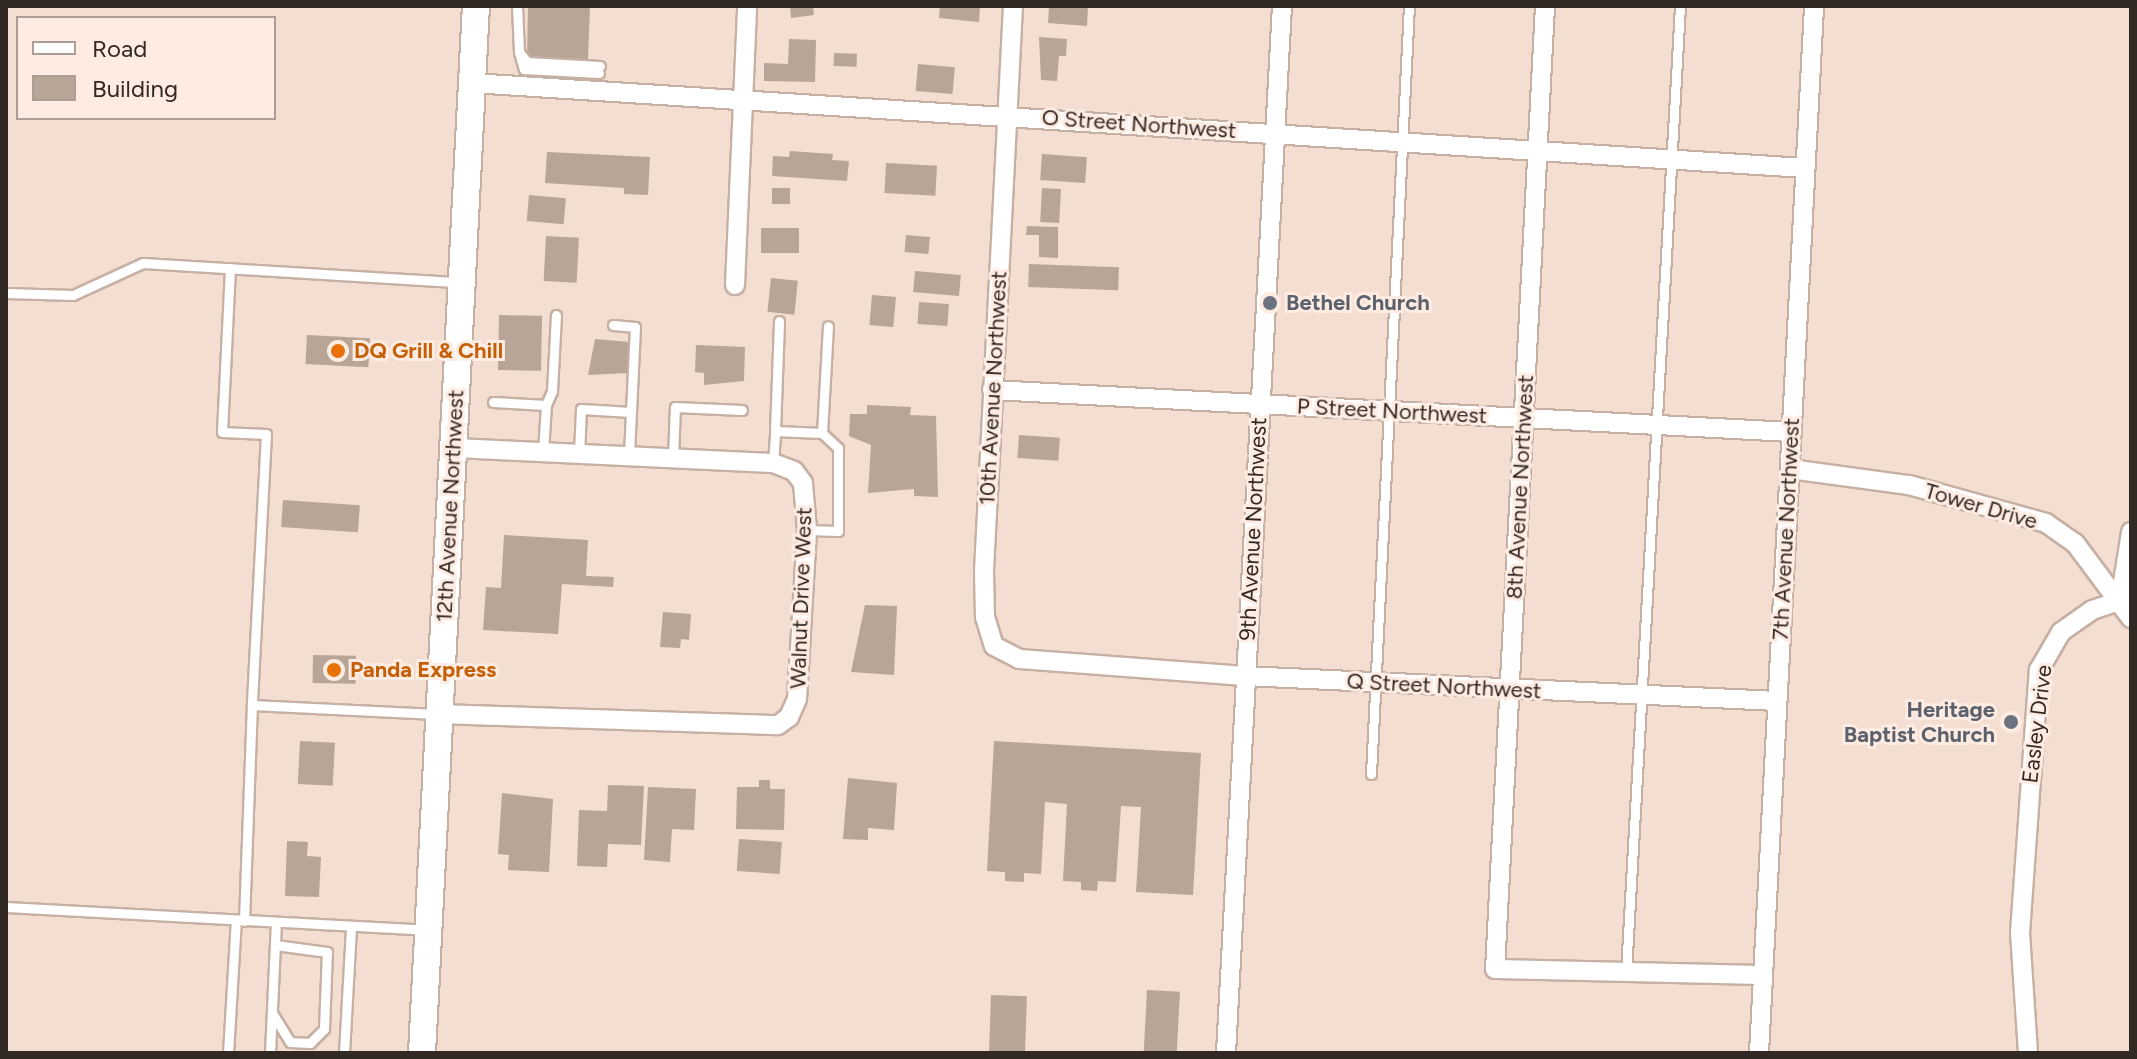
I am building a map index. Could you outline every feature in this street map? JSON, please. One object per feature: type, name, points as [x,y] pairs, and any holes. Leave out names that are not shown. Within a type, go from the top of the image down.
[{"type":"main road","name":"12th Avenue Northwest","points":[[422,1053],[476,6]]},
{"type":"street","points":[[735,285],[747,6]]},
{"type":"street","name":"10th Avenue Northwest","points":[[1013,6],[984,571],[988,635],[1004,654],[1019,659],[1112,666]]},
{"type":"street","name":"9th Avenue Northwest","points":[[1226,1053],[1282,6]]},
{"type":"street","name":"8th Avenue Northwest","points":[[1545,6],[1495,969],[1626,972]]},
{"type":"street","name":"7th Avenue Northwest","points":[[1759,1053],[1814,6]]},
{"type":"street","name":"O Street Northwest","points":[[472,83],[1805,168]]},
{"type":"street","name":"P Street Northwest","points":[[992,390],[1792,432]]},
{"type":"street","points":[[453,448],[773,463]]},
{"type":"street","name":"Walnut Drive West","points":[[439,714],[778,725],[789,717],[797,699],[807,530],[803,483],[794,471],[773,463]]},
{"type":"street","name":"Tower Drive","points":[[1790,469],[1909,485],[2029,516],[2075,543],[2131,618]]},
{"type":"street","points":[[2120,601],[2131,532]]},
{"type":"street","name":"Easley Drive","points":[[2028,1053],[2020,933],[2039,670],[2061,632],[2092,610],[2120,601]]},
{"type":"street","name":"Q Street Northwest","points":[[1112,666],[1245,676],[1777,701]]},
{"type":"street","points":[[1626,972],[1763,975]]},
{"type":"lane","points":[[517,6],[519,52],[527,62],[600,69]]},
{"type":"lane","points":[[1371,774],[1409,6]]},
{"type":"lane","points":[[1626,972],[1680,6]]},
{"type":"lane","points":[[6,293],[73,295],[143,263],[462,282]]},
{"type":"lane","points":[[228,1053],[240,920],[266,434],[222,432],[230,268]]},
{"type":"lane","points":[[543,452],[546,405],[552,391],[556,315]]},
{"type":"lane","points":[[773,463],[779,321]]},
{"type":"lane","points":[[613,325],[635,327],[629,456]]},
{"type":"lane","points":[[822,433],[828,326]]},
{"type":"lane","points":[[493,402],[546,405]]},
{"type":"lane","points":[[673,458],[675,407],[742,410]]},
{"type":"lane","points":[[579,454],[581,409],[631,412]]},
{"type":"lane","points":[[775,431],[822,433],[838,448],[841,459],[838,531],[807,530]]},
{"type":"lane","points":[[252,705],[439,714]]},
{"type":"lane","points":[[6,907],[428,930]]},
{"type":"lane","points":[[270,1053],[276,922]]},
{"type":"lane","points":[[344,1053],[351,927]]},
{"type":"lane","points":[[272,1013],[290,1042],[310,1043],[324,1029],[327,952],[275,945]]},
{"type":"building","points":[[528,6],[590,6],[588,60],[559,59],[559,73],[543,72],[544,58],[527,57]]},
{"type":"building","points":[[790,6],[813,6],[814,15],[791,18]]},
{"type":"building","points":[[940,6],[980,6],[979,22],[939,18]]},
{"type":"building","points":[[1049,6],[1088,6],[1087,26],[1048,23]]},
{"type":"building","points":[[1039,37],[1067,39],[1066,56],[1059,56],[1057,81],[1041,80]]},
{"type":"building","points":[[789,39],[816,40],[815,82],[764,81],[764,63],[788,64]]},
{"type":"building","points":[[834,53],[857,54],[857,67],[834,66]]},
{"type":"building","points":[[918,64],[955,67],[953,94],[916,91]]},
{"type":"building","points":[[790,151],[833,154],[832,160],[849,161],[847,181],[772,176],[773,156],[789,157]]},
{"type":"building","points":[[547,152],[650,157],[648,195],[624,194],[624,188],[545,183]]},
{"type":"building","points":[[1042,154],[1087,157],[1085,183],[1040,180]]},
{"type":"building","points":[[886,163],[937,166],[935,196],[884,193]]},
{"type":"building","points":[[772,188],[790,188],[790,204],[772,204]]},
{"type":"building","points":[[1042,188],[1061,189],[1059,223],[1040,222]]},
{"type":"building","points":[[529,195],[566,198],[564,224],[527,221]]},
{"type":"building","points":[[1027,226],[1058,227],[1058,258],[1039,257],[1039,235],[1026,235]]},
{"type":"building","points":[[761,228],[799,228],[799,253],[761,253]]},
{"type":"building","points":[[906,235],[930,237],[928,254],[905,252]]},
{"type":"building","points":[[546,236],[579,238],[577,283],[544,281]]},
{"type":"building","points":[[1029,264],[1119,267],[1118,290],[1028,287]]},
{"type":"building","points":[[915,271],[961,275],[959,296],[913,292]]},
{"type":"building","points":[[771,278],[798,281],[794,315],[767,312]]},
{"type":"building","points":[[872,295],[896,297],[893,327],[869,325]]},
{"type":"building","points":[[919,302],[949,304],[947,326],[917,324]]},
{"type":"building","points":[[499,315],[542,316],[541,371],[498,370]]},
{"type":"building","name":"DQ Grill & Chill","points":[[307,335],[370,338],[368,367],[305,364]]},
{"type":"building","points":[[595,339],[630,342],[627,373],[588,375]]},
{"type":"building","points":[[696,345],[745,347],[744,381],[704,385],[704,373],[695,372]]},
{"type":"building","points":[[867,405],[911,407],[910,415],[936,416],[938,497],[914,496],[914,489],[868,493],[871,445],[849,436],[850,414],[867,414]]},
{"type":"building","points":[[1019,435],[1060,438],[1058,461],[1017,458]]},
{"type":"building","points":[[283,500],[360,505],[358,532],[281,527]]},
{"type":"building","points":[[504,535],[588,540],[586,576],[614,577],[613,587],[562,584],[558,634],[483,630],[486,587],[501,588]]},
{"type":"building","points":[[865,605],[897,606],[894,675],[851,672]]},
{"type":"building","points":[[663,612],[691,614],[689,640],[681,639],[680,648],[660,647]]},
{"type":"building","name":"Panda Express","points":[[313,655],[356,656],[356,684],[313,683]]},
{"type":"building","points":[[300,741],[335,743],[333,786],[298,784]]},
{"type":"building","points":[[994,741],[1201,753],[1193,895],[1136,892],[1141,807],[1121,806],[1116,882],[1098,881],[1097,891],[1081,890],[1081,882],[1063,881],[1067,804],[1045,802],[1041,874],[1024,873],[1024,882],[1005,881],[1005,872],[987,871]]},
{"type":"building","points":[[848,778],[897,783],[894,830],[868,828],[868,840],[843,839]]},
{"type":"building","points":[[759,780],[770,780],[770,789],[785,789],[784,830],[736,829],[737,787],[759,787]]},
{"type":"building","points":[[608,785],[644,786],[641,845],[608,844],[607,867],[577,866],[579,810],[607,811]]},
{"type":"building","points":[[648,787],[696,789],[694,830],[672,829],[670,862],[644,860]]},
{"type":"building","points":[[502,793],[553,799],[549,872],[508,870],[509,855],[498,854]]},
{"type":"building","points":[[739,839],[782,842],[780,874],[737,871]]},
{"type":"building","points":[[287,841],[308,842],[307,856],[321,857],[319,897],[285,896]]},
{"type":"building","points":[[1147,990],[1180,992],[1177,1053],[1144,1053]]},
{"type":"building","points":[[991,995],[1027,996],[1025,1053],[989,1053]]},
{"type":"place","name":"Bethel Church","points":[[1270,303]]},
{"type":"place","name":"DQ Grill & Chill","points":[[338,351]]},
{"type":"place","name":"Panda Express","points":[[334,670]]},
{"type":"place","name":"Heritage Baptist Church","points":[[2011,722]]}]
